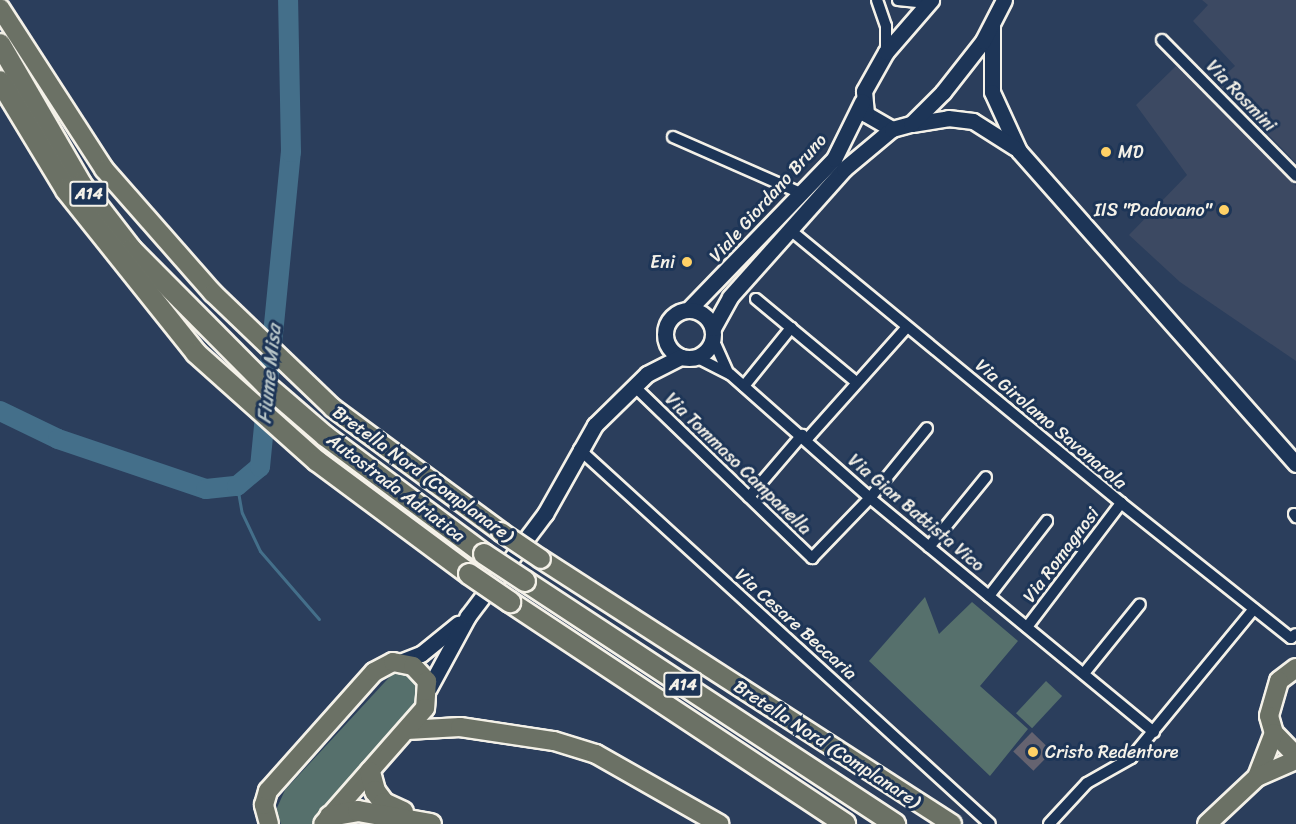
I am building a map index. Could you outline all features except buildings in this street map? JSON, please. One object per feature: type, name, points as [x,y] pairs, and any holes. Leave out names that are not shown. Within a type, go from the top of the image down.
[{"type":"highway","name":"Autostrada Adriatica","points":[[0,44],[81,184],[132,250],[204,324],[325,436],[484,554],[895,824]]},
{"type":"highway","name":"Autostrada Adriatica","points":[[0,81],[66,190],[196,353],[317,461],[469,574],[845,824]]},
{"type":"highway","points":[[370,772],[375,791],[384,803],[428,823]]},
{"type":"highway","points":[[326,820],[358,811],[428,823]]},
{"type":"main road","points":[[911,124],[970,60],[992,26],[1004,1]]},
{"type":"main road","name":"Viale Giordano Bruno","points":[[689,309],[802,194],[841,150],[886,52],[929,2]]},
{"type":"main road","name":"Bretella Nord (Complanare)","points":[[0,8],[104,169],[213,293],[333,408],[501,532],[952,824]]},
{"type":"main road","points":[[992,26],[992,92],[1019,151],[1296,464]]},
{"type":"main road","points":[[862,102],[872,122],[892,129]]},
{"type":"main road","name":"Viale Giordano Bruno","points":[[713,333],[730,297],[789,229],[844,169],[892,129],[948,118],[973,121],[1019,151]]},
{"type":"main road","points":[[326,820],[407,730],[429,695],[468,616],[539,523],[579,449],[610,406],[647,374],[688,357],[713,333],[704,314],[689,309],[671,317],[665,340],[647,374]]},
{"type":"main road","points":[[665,340],[688,357]]},
{"type":"main road","points":[[258,824],[272,786],[374,672],[421,654],[468,616]]},
{"type":"main road","points":[[400,662],[419,670],[429,695],[459,728]]},
{"type":"main road","points":[[1207,824],[1257,777],[1296,758],[1274,733],[1269,716],[1271,696],[1279,681],[1296,668]]},
{"type":"main road","points":[[407,730],[459,728],[554,741],[596,754],[719,824]]},
{"type":"main road","points":[[1257,777],[1274,733]]},
{"type":"main road","points":[[264,805],[270,824]]},
{"type":"street","points":[[877,0],[886,26],[886,52]]},
{"type":"street","points":[[898,0],[929,2]]},
{"type":"street","name":"Via Rosmini","points":[[1162,39],[1296,176]]},
{"type":"street","points":[[673,137],[802,194]]},
{"type":"street","name":"Via Girolamo Savonarola","points":[[789,229],[1121,503],[1291,638],[1296,634]]},
{"type":"street","points":[[756,299],[857,383]]},
{"type":"street","points":[[749,497],[908,327]]},
{"type":"street","points":[[744,386],[791,328]]},
{"type":"street","name":"Via Gian Battista Vico","points":[[713,333],[730,374]]},
{"type":"street","name":"Via Gian Battista Vico","points":[[688,357],[730,374],[805,437],[870,498],[1085,672],[1154,732]]},
{"type":"street","name":"Via Tommaso Campanella","points":[[633,386],[812,558],[870,498]]},
{"type":"street","points":[[870,498],[927,428]]},
{"type":"street","name":"Via Cesare Beccaria","points":[[579,449],[990,824]]},
{"type":"street","points":[[929,547],[986,477]]},
{"type":"street","name":"Via Romagnosi","points":[[1027,627],[1121,503]]},
{"type":"street","points":[[989,596],[1047,521]]},
{"type":"street","points":[[1085,672],[1140,604]]},
{"type":"street","points":[[1049,824],[1087,783],[1131,758],[1254,609]]},
{"type":"shaded area","points":[[1202,0],[1296,0],[1296,163],[1217,82],[1235,66],[1193,21],[1208,5]]},
{"type":"shaded area","name":"IIS \"Padovano\"","points":[[1176,66],[1296,186],[1296,361],[1180,282],[1129,235],[1187,175],[1136,105]]},
{"type":"green space","points":[[925,597],[939,634],[972,602],[1018,641],[980,686],[1028,729],[990,776],[869,661]]},
{"type":"green space","points":[[396,670],[405,670],[427,694],[316,824],[281,824],[276,810],[285,790]]},
{"type":"green space","points":[[1046,681],[1062,696],[1032,728],[1016,713]]},
{"type":"waterway","name":"Fiume Misa","points":[[0,411],[58,439],[206,489],[237,486],[260,467],[291,152],[288,0]]},
{"type":"waterway","points":[[237,486],[242,513],[260,551],[319,619]]},
{"type":"place","name":"MD","points":[[1106,152]]},
{"type":"place","name":"IIS \"Padovano\"","points":[[1224,210]]},
{"type":"place","name":"Eni","points":[[687,262]]},
{"type":"place","name":"Cristo Redentore","points":[[1033,752]]}]
